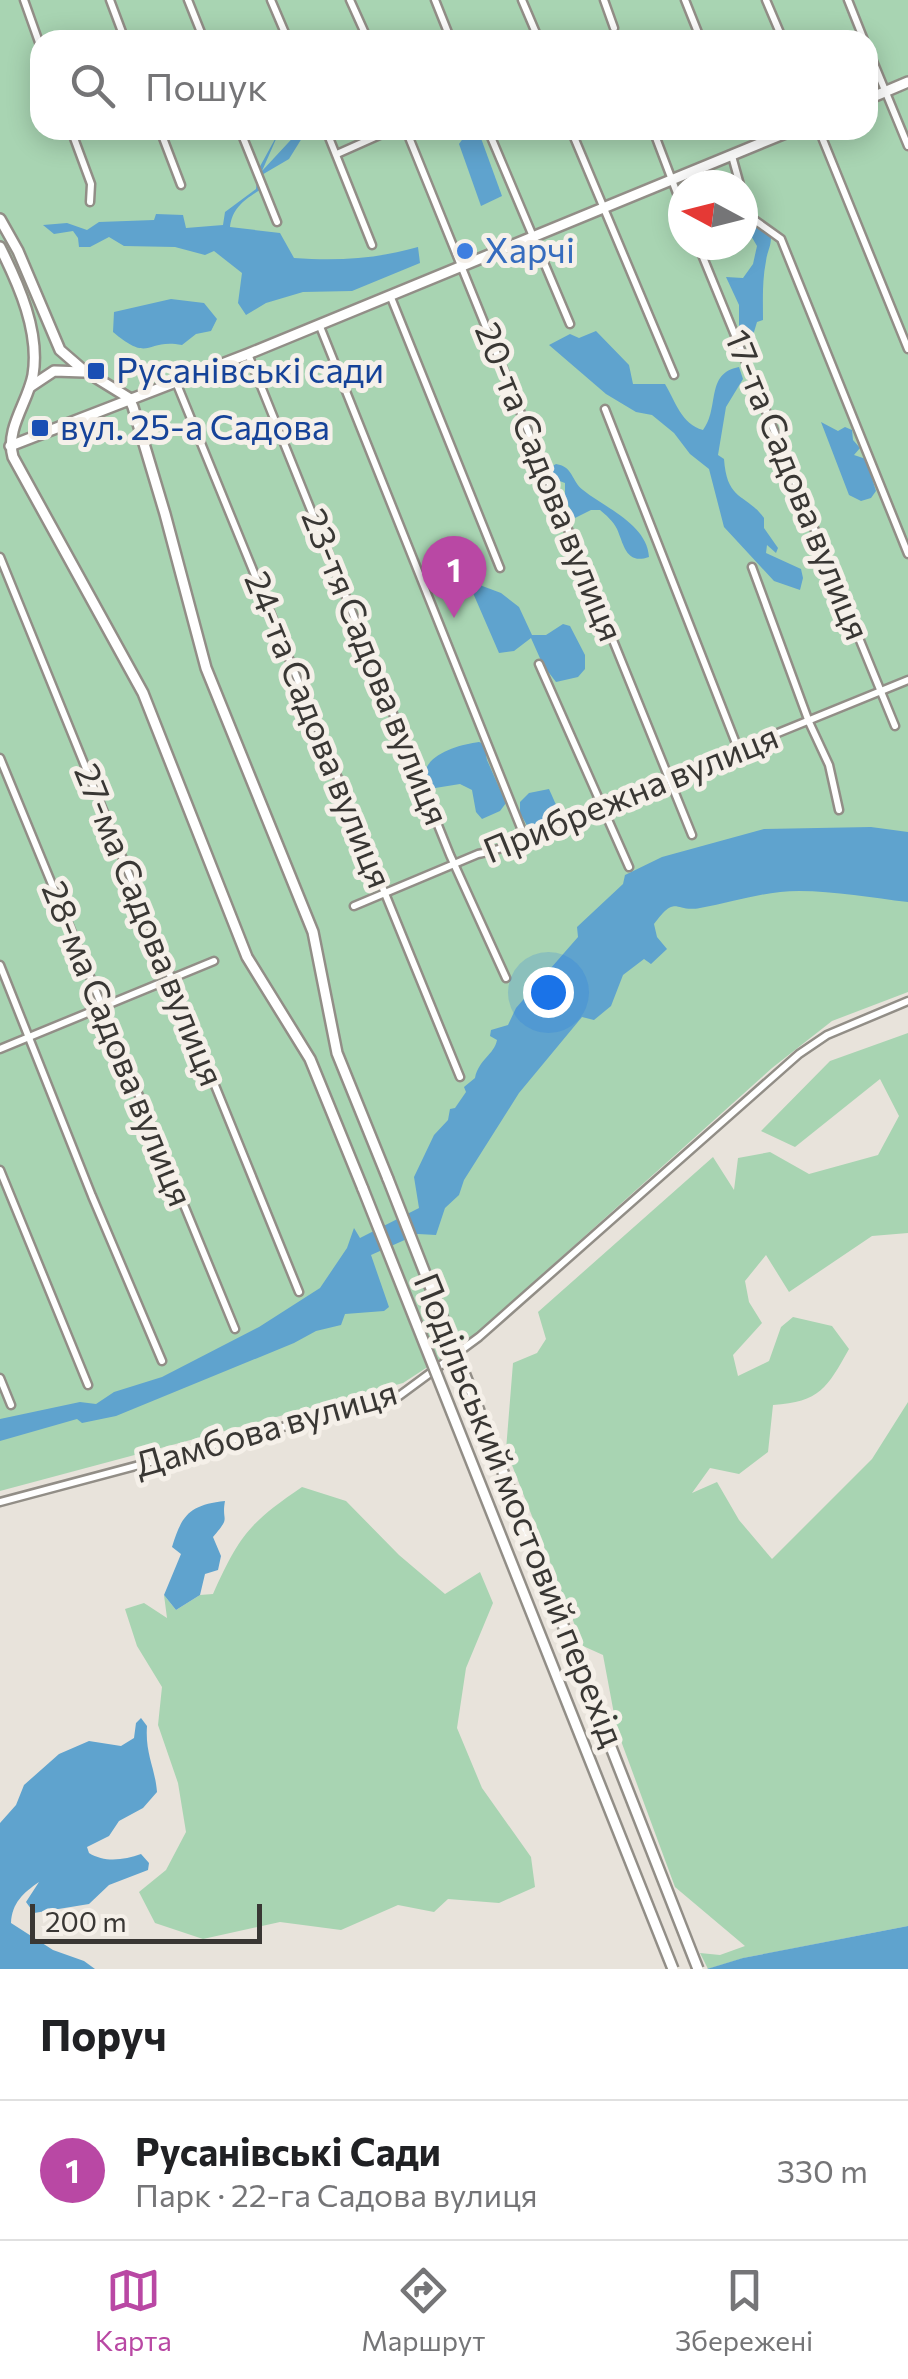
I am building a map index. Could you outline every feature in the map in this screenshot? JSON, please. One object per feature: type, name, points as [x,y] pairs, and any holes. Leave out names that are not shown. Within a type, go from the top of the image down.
[{"type":"main road","points":[[878,95],[908,82]]},
{"type":"main road","points":[[696,170],[770,140]]},
{"type":"main road","points":[[10,446],[248,354],[668,181]]},
{"type":"main road","points":[[0,219],[18,251],[60,350],[130,398]]},
{"type":"main road","points":[[0,248],[22,297],[32,334],[34,363],[10,446]]},
{"type":"main road","points":[[30,387],[54,371],[87,372]]},
{"type":"main road","name":"Подільський мостовий перехід","points":[[130,398],[166,514],[206,668],[313,932],[337,1053],[698,1969]]},
{"type":"main road","name":"Подільський мостовий перехід","points":[[10,446],[66,558],[142,694],[247,957],[310,1060],[674,1969]]},
{"type":"street","points":[[24,0],[35,30]]},
{"type":"street","points":[[110,0],[121,30]]},
{"type":"street","points":[[188,0],[200,30]]},
{"type":"street","points":[[271,0],[284,30]]},
{"type":"street","points":[[350,0],[364,30]]},
{"type":"street","points":[[435,0],[447,30]]},
{"type":"street","points":[[522,0],[534,30]]},
{"type":"street","points":[[604,0],[614,28]]},
{"type":"street","points":[[685,0],[697,30]]},
{"type":"street","points":[[766,0],[779,30]]},
{"type":"street","points":[[848,0],[860,30]]},
{"type":"street","points":[[878,73],[908,146]]},
{"type":"street","points":[[75,140],[91,184],[90,202]]},
{"type":"street","points":[[164,140],[181,185]]},
{"type":"street","points":[[244,140],[277,222]]},
{"type":"street","points":[[331,140],[372,245]]},
{"type":"street","points":[[337,154],[368,140]]},
{"type":"street","name":"20-та Садова вулиця","points":[[410,140],[692,834]]},
{"type":"street","points":[[492,140],[570,324]]},
{"type":"street","points":[[575,140],[674,375]]},
{"type":"street","points":[[656,140],[668,172]]},
{"type":"street","points":[[823,140],[908,349]]},
{"type":"street","points":[[732,156],[736,170]]},
{"type":"street","points":[[758,223],[781,239],[908,554]]},
{"type":"street","name":"17-та Садова вулиця","points":[[704,260],[895,726]]},
{"type":"street","points":[[390,295],[500,568]]},
{"type":"street","points":[[319,324],[525,838]]},
{"type":"street","name":"23-тя Садова вулиця","points":[[248,354],[454,866],[506,978]]},
{"type":"street","name":"24-та Садова вулиця","points":[[176,382],[460,1077]]},
{"type":"street","points":[[605,409],[739,751]]},
{"type":"street","name":"27-ма Садова вулиця","points":[[0,557],[299,1292]]},
{"type":"street","points":[[752,567],[809,722],[829,765],[838,810]]},
{"type":"street","points":[[539,664],[629,867]]},
{"type":"street","name":"Прибрежна вулиця","points":[[354,906],[908,680]]},
{"type":"street","name":"28-ма Садова вулиця","points":[[0,758],[235,1329]]},
{"type":"street","points":[[0,1048],[214,961]]},
{"type":"street","points":[[0,965],[162,1361]]},
{"type":"street","name":"Дамбова вулиця","points":[[0,1502],[399,1396],[480,1337],[799,1054],[828,1035],[908,1001]]},
{"type":"street","points":[[0,1170],[88,1385]]},
{"type":"street","points":[[0,1378],[10,1405]]},
{"type":"green space","name":"Русанівські сади","points":[[0,0],[908,0],[908,992],[832,1021],[772,1068],[469,1340],[403,1383],[0,1491]]},
{"type":"green space","points":[[908,1033],[908,1233],[872,1236],[789,1292],[766,1255],[745,1281],[749,1302],[762,1323],[733,1355],[738,1376],[769,1361],[781,1327],[793,1317],[832,1326],[849,1349],[828,1383],[812,1396],[773,1405],[768,1452],[739,1474],[710,1468],[692,1493],[717,1482],[739,1520],[772,1559],[872,1459],[908,1402],[908,1926],[744,1958],[708,1969],[700,1953],[720,1955],[745,1946],[675,1887],[617,1730],[603,1655],[583,1646],[506,1450],[513,1363],[537,1353],[546,1339],[538,1312],[713,1157],[734,1190],[738,1158],[770,1152],[809,1174],[878,1155],[899,1116],[880,1079],[795,1147],[761,1131],[830,1061]]},
{"type":"green space","points":[[302,1487],[346,1501],[399,1555],[445,1594],[480,1572],[493,1603],[466,1668],[457,1728],[482,1788],[531,1857],[535,1887],[499,1903],[448,1899],[434,1912],[398,1905],[341,1930],[280,1922],[203,1939],[155,1923],[139,1892],[166,1870],[186,1832],[178,1783],[158,1725],[162,1687],[137,1646],[125,1609],[144,1603],[167,1618],[164,1595],[176,1610],[200,1595],[213,1594],[247,1532]]},
{"type":"water","points":[[274,140],[262,171],[291,140],[301,140],[289,159],[260,176],[260,190],[236,209],[230,227],[280,233],[294,258],[357,258],[418,247],[420,263],[352,291],[303,292],[266,303],[246,315],[238,303],[242,273],[214,251],[205,255],[175,247],[124,246],[109,237],[90,247],[79,247],[73,231],[54,234],[43,225],[67,223],[87,230],[99,222],[154,220],[156,214],[183,215],[186,228],[223,225],[225,212],[256,189],[258,170]]},
{"type":"water","points":[[462,140],[482,140],[502,196],[481,206],[459,144]]},
{"type":"water","points":[[758,225],[771,237],[764,276],[763,320],[757,322],[751,342],[744,344],[739,331],[739,305],[726,277],[743,278],[758,260]]},
{"type":"water","points":[[171,299],[204,303],[217,319],[211,331],[196,334],[182,345],[142,348],[113,332],[114,312]]},
{"type":"water","points":[[596,331],[629,365],[633,384],[665,384],[684,418],[703,430],[721,376],[739,367],[743,379],[726,407],[718,455],[724,459],[733,490],[764,518],[764,528],[778,548],[776,553],[767,545],[766,553],[801,569],[800,590],[774,581],[724,527],[709,469],[690,454],[674,433],[652,415],[636,412],[606,394],[549,345],[570,334],[579,338]]},
{"type":"water","points":[[821,422],[838,431],[845,427],[852,430],[853,440],[860,448],[854,455],[866,459],[876,491],[871,498],[861,501],[849,495]]},
{"type":"water","points":[[556,464],[566,468],[583,490],[633,526],[649,557],[631,556],[615,526],[600,510],[575,518],[565,499],[565,483],[554,479],[551,467]]},
{"type":"water","points":[[461,578],[501,593],[519,607],[532,635],[546,635],[563,624],[570,626],[585,655],[585,669],[578,677],[556,682],[531,638],[514,651],[499,653],[473,593],[464,591]]},
{"type":"water","points":[[479,742],[484,744],[506,803],[500,811],[482,819],[476,812],[472,790],[460,784],[429,789],[425,778],[426,769],[438,755]]},
{"type":"water","points":[[549,789],[561,816],[529,829],[520,813],[520,802],[529,793]]},
{"type":"water","points":[[871,827],[908,832],[908,902],[786,891],[700,908],[667,909],[654,924],[657,937],[667,949],[651,964],[644,959],[623,975],[611,1006],[594,1020],[582,1017],[519,1093],[464,1180],[459,1195],[445,1208],[436,1235],[418,1234],[371,1255],[389,1307],[384,1311],[345,1314],[341,1325],[316,1331],[116,1416],[82,1423],[77,1419],[0,1441],[0,1419],[80,1402],[96,1404],[114,1392],[162,1377],[259,1327],[320,1288],[347,1248],[354,1228],[360,1238],[419,1208],[414,1177],[434,1135],[448,1120],[450,1109],[455,1108],[466,1092],[464,1087],[475,1078],[495,1045],[497,1040],[490,1036],[491,1030],[508,1025],[516,1008],[578,937],[577,927],[623,884],[625,875],[662,857],[764,829]]},
{"type":"water","points":[[225,1501],[224,1522],[213,1537],[221,1556],[218,1570],[205,1574],[200,1595],[176,1610],[164,1595],[181,1554],[172,1547],[180,1526],[195,1509]]},
{"type":"water","points":[[141,1718],[147,1726],[157,1792],[143,1808],[119,1821],[109,1836],[87,1847],[89,1853],[108,1859],[141,1854],[149,1863],[148,1870],[109,1885],[89,1904],[34,1913],[26,1902],[39,1882],[19,1899],[12,1916],[11,1923],[53,1950],[95,1969],[0,1969],[0,1823],[16,1805],[24,1785],[59,1754],[89,1741],[121,1746],[134,1738],[136,1723]]},
{"type":"water","points":[[908,1926],[908,1969],[707,1969],[743,1958]]},
{"type":"place","name":"Харчі","points":[[465,251]]},
{"type":"place","name":"Русанівські сади","points":[[96,371]]},
{"type":"place","name":"вул. 25-а Садова","points":[[40,428]]},
{"type":"place","name":"Русанівські Сади","points":[[454,618]]}]
